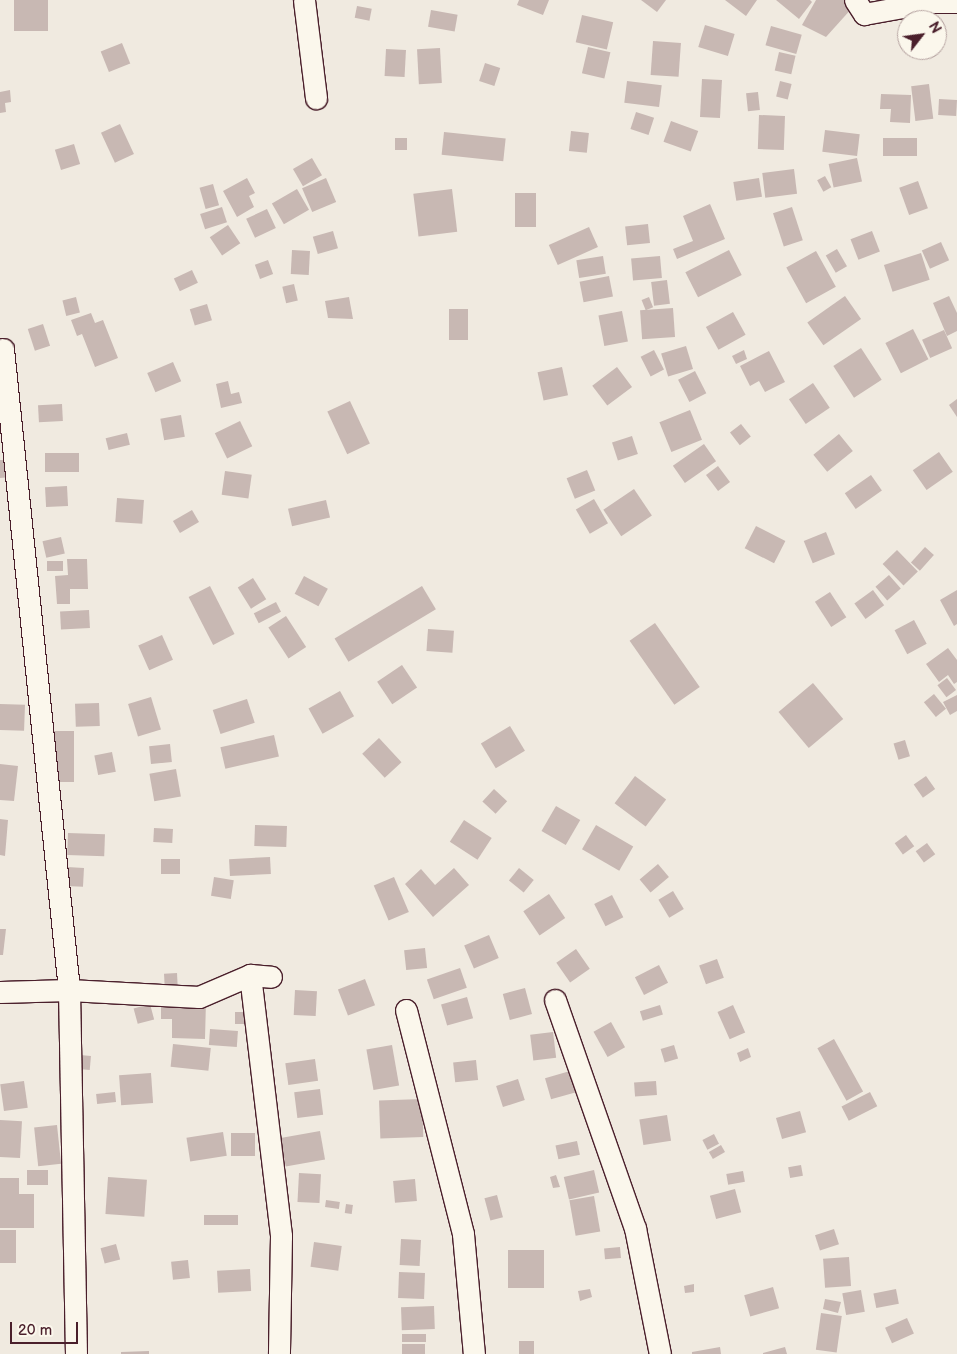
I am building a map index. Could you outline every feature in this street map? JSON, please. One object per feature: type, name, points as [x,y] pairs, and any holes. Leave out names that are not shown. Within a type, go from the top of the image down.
[{"type":"street","points":[[304,0],[316,98]]},
{"type":"street","points":[[855,0],[864,14],[930,2],[957,2]]},
{"type":"street","points":[[4,349],[69,990],[76,1354]]},
{"type":"street","points":[[0,992],[69,990],[199,997],[260,976],[281,1236],[279,1354]]},
{"type":"street","points":[[555,1000],[635,1228],[660,1354]]},
{"type":"street","points":[[406,1010],[463,1234],[474,1354]]},
{"type":"building","points":[[14,0],[48,0],[48,31],[14,31]]},
{"type":"building","points":[[519,0],[549,0],[543,15],[517,5]]},
{"type":"building","points":[[641,0],[666,0],[657,12]]},
{"type":"building","points":[[725,0],[757,0],[746,16]]},
{"type":"building","points":[[776,0],[810,0],[812,2],[799,19]]},
{"type":"building","points":[[816,0],[845,0],[853,7],[826,37],[802,25]]},
{"type":"building","points":[[357,6],[372,9],[369,21],[355,18]]},
{"type":"building","points":[[431,10],[458,15],[455,31],[428,27]]},
{"type":"building","points":[[582,15],[613,22],[607,49],[576,42]]},
{"type":"building","points":[[705,25],[735,34],[728,56],[698,47]]},
{"type":"building","points":[[771,26],[802,35],[796,54],[765,45]]},
{"type":"building","points":[[653,41],[681,43],[679,77],[651,75]]},
{"type":"building","points":[[122,43],[130,63],[109,72],[101,52]]},
{"type":"building","points":[[588,47],[610,52],[604,78],[582,73]]},
{"type":"building","points":[[440,48],[442,83],[419,84],[417,49]]},
{"type":"building","points":[[386,49],[406,50],[405,77],[385,76]]},
{"type":"building","points":[[779,52],[796,56],[791,74],[775,71]]},
{"type":"building","points":[[485,63],[500,68],[494,86],[479,81]]},
{"type":"building","points":[[702,79],[722,80],[720,118],[700,117]]},
{"type":"building","points":[[627,81],[662,85],[659,107],[624,103]]},
{"type":"building","points":[[780,81],[792,84],[788,99],[776,97]]},
{"type":"building","points":[[929,84],[933,119],[915,121],[911,86]]},
{"type":"building","points":[[10,90],[11,102],[5,103],[6,112],[0,113],[0,92]]},
{"type":"building","points":[[758,92],[760,110],[748,111],[746,93]]},
{"type":"building","points":[[881,94],[911,95],[910,123],[890,122],[891,109],[880,109]]},
{"type":"building","points":[[939,99],[957,100],[956,116],[938,115]]},
{"type":"building","points":[[636,112],[654,118],[649,135],[630,129]]},
{"type":"building","points":[[759,115],[785,116],[784,150],[758,149]]},
{"type":"building","points":[[671,121],[698,131],[691,152],[663,142]]},
{"type":"building","points":[[120,124],[134,154],[115,163],[101,133]]},
{"type":"building","points":[[825,130],[860,134],[857,156],[822,152]]},
{"type":"building","points":[[571,131],[589,133],[587,153],[569,151]]},
{"type":"building","points":[[444,132],[506,138],[503,161],[442,155]]},
{"type":"building","points":[[395,138],[407,138],[407,150],[395,150]]},
{"type":"building","points":[[883,138],[917,138],[917,156],[883,156]]},
{"type":"building","points":[[74,144],[80,164],[61,170],[55,150]]},
{"type":"building","points":[[312,158],[322,175],[303,186],[293,169]]},
{"type":"building","points":[[857,158],[862,181],[834,188],[829,164]]},
{"type":"building","points":[[794,169],[797,194],[765,198],[762,173]]},
{"type":"building","points":[[825,176],[831,187],[823,192],[817,180]]},
{"type":"building","points":[[247,178],[255,193],[249,196],[254,207],[237,217],[223,191]]},
{"type":"building","points":[[326,178],[336,202],[312,212],[302,188]]},
{"type":"building","points":[[759,178],[762,197],[736,201],[733,182]]},
{"type":"building","points":[[918,181],[928,208],[909,215],[899,188]]},
{"type":"building","points":[[213,184],[219,205],[206,209],[200,188]]},
{"type":"building","points":[[297,189],[309,210],[284,224],[272,204]]},
{"type":"building","points":[[452,189],[457,232],[419,236],[413,194]]},
{"type":"building","points":[[515,193],[536,193],[536,227],[515,227]]},
{"type":"building","points":[[710,204],[725,239],[677,259],[673,249],[693,241],[683,216]]},
{"type":"building","points":[[222,207],[227,222],[205,229],[200,214]]},
{"type":"building","points":[[792,207],[803,240],[784,246],[773,213]]},
{"type":"building","points":[[267,209],[276,228],[255,238],[246,219]]},
{"type":"building","points":[[648,224],[650,243],[627,245],[625,226]]},
{"type":"building","points":[[228,225],[240,243],[222,256],[210,237]]},
{"type":"building","points":[[589,227],[598,247],[558,265],[549,245]]},
{"type":"building","points":[[333,231],[338,248],[318,254],[313,237]]},
{"type":"building","points":[[872,231],[880,252],[858,260],[851,239]]},
{"type":"building","points":[[941,242],[949,260],[930,269],[922,251]]},
{"type":"building","points":[[837,249],[847,266],[836,273],[826,256]]},
{"type":"building","points":[[292,250],[310,251],[309,275],[291,274]]},
{"type":"building","points":[[729,250],[742,275],[698,297],[685,272]]},
{"type":"building","points":[[816,251],[836,287],[806,303],[786,267]]},
{"type":"building","points":[[921,253],[930,280],[893,292],[884,265]]},
{"type":"building","points":[[603,256],[606,274],[579,278],[576,260]]},
{"type":"building","points":[[660,256],[662,278],[633,280],[631,259]]},
{"type":"building","points":[[268,260],[273,274],[260,279],[255,265]]},
{"type":"building","points":[[192,270],[198,283],[180,291],[174,278]]},
{"type":"building","points":[[609,276],[613,297],[584,302],[580,282]]},
{"type":"building","points":[[667,280],[670,304],[654,306],[651,282]]},
{"type":"building","points":[[294,284],[298,301],[286,303],[282,287]]},
{"type":"building","points":[[845,296],[861,319],[823,345],[807,322]]},
{"type":"building","points":[[949,296],[957,313],[957,331],[947,336],[933,303]]},
{"type":"building","points":[[76,297],[80,313],[66,316],[62,300]]},
{"type":"building","points":[[349,297],[353,319],[328,318],[325,301]]},
{"type":"building","points":[[649,297],[653,307],[646,310],[642,300]]},
{"type":"building","points":[[207,304],[212,320],[195,326],[190,309]]},
{"type":"building","points":[[673,308],[675,337],[642,339],[640,310]]},
{"type":"building","points":[[449,309],[468,309],[468,340],[449,340]]},
{"type":"building","points":[[622,311],[628,341],[604,346],[598,316]]},
{"type":"building","points":[[733,312],[746,335],[718,350],[706,327]]},
{"type":"building","points":[[91,313],[95,323],[103,320],[118,358],[95,367],[82,334],[77,336],[71,320]]},
{"type":"building","points":[[43,324],[50,346],[35,351],[28,329]]},
{"type":"building","points":[[913,329],[928,359],[901,373],[885,343]]},
{"type":"building","points":[[944,330],[952,348],[930,358],[922,340]]},
{"type":"building","points":[[686,346],[693,369],[668,377],[661,354]]},
{"type":"building","points":[[861,348],[882,380],[854,398],[833,366]]},
{"type":"building","points":[[654,350],[664,370],[651,376],[641,357]]},
{"type":"building","points":[[744,350],[747,359],[736,364],[732,356]]},
{"type":"building","points":[[769,351],[785,382],[765,392],[759,381],[750,386],[740,366]]},
{"type":"building","points":[[173,362],[181,381],[155,392],[147,373]]},
{"type":"building","points":[[562,367],[568,395],[544,401],[538,372]]},
{"type":"building","points":[[617,367],[632,387],[607,406],[592,386]]},
{"type":"building","points":[[695,371],[706,393],[689,402],[678,380]]},
{"type":"building","points":[[228,381],[231,394],[239,392],[242,403],[221,408],[216,384]]},
{"type":"building","points":[[813,383],[830,408],[806,424],[789,399]]},
{"type":"building","points":[[957,399],[957,417],[949,405]]},
{"type":"building","points":[[350,401],[370,444],[347,454],[327,412]]},
{"type":"building","points":[[62,404],[63,421],[39,422],[38,405]]},
{"type":"building","points":[[690,410],[702,440],[671,452],[659,422]]},
{"type":"building","points":[[181,415],[185,437],[164,440],[160,419]]},
{"type":"building","points":[[240,421],[252,446],[227,458],[215,433]]},
{"type":"building","points":[[741,424],[751,437],[740,445],[730,433]]},
{"type":"building","points":[[127,433],[130,445],[109,450],[106,438]]},
{"type":"building","points":[[839,434],[853,451],[827,472],[813,455]]},
{"type":"building","points":[[632,436],[638,454],[618,461],[612,442]]},
{"type":"building","points":[[704,444],[716,461],[685,483],[673,466]]},
{"type":"building","points":[[939,452],[953,472],[927,490],[913,470]]},
{"type":"building","points":[[45,453],[79,453],[79,472],[45,472]]},
{"type":"building","points":[[0,460],[10,460],[11,477],[0,478]]},
{"type":"building","points":[[718,466],[730,482],[718,491],[706,475]]},
{"type":"building","points":[[587,470],[595,490],[575,499],[567,478]]},
{"type":"building","points":[[225,471],[252,475],[248,499],[222,495]]},
{"type":"building","points":[[871,475],[882,491],[856,509],[845,493]]},
{"type":"building","points":[[67,486],[68,506],[46,507],[45,487]]},
{"type":"building","points":[[634,489],[652,516],[621,536],[603,510]]},
{"type":"building","points":[[117,498],[144,500],[142,524],[115,522]]},
{"type":"building","points":[[594,499],[608,523],[590,534],[576,510]]},
{"type":"building","points":[[326,500],[330,518],[292,526],[288,509]]},
{"type":"building","points":[[192,510],[199,522],[180,533],[173,521]]},
{"type":"building","points":[[756,526],[785,541],[774,563],[745,548]]},
{"type":"building","points":[[826,532],[835,554],[813,563],[804,541]]},
{"type":"building","points":[[61,537],[65,554],[46,558],[42,541]]},
{"type":"building","points":[[925,547],[934,555],[920,571],[911,563]]},
{"type":"building","points":[[897,550],[918,572],[903,585],[883,564]]},
{"type":"building","points":[[67,559],[87,559],[88,589],[70,589],[70,604],[57,604],[55,576],[68,575]]},
{"type":"building","points":[[47,561],[63,561],[63,571],[47,571]]},
{"type":"building","points":[[889,575],[901,589],[887,600],[875,587]]},
{"type":"building","points":[[304,576],[328,589],[318,606],[295,594]]},
{"type":"building","points":[[253,578],[266,599],[251,609],[238,588]]},
{"type":"building","points":[[210,586],[235,634],[213,645],[189,597]]},
{"type":"building","points":[[422,586],[436,609],[348,662],[335,639]]},
{"type":"building","points":[[873,590],[884,605],[866,619],[854,604]]},
{"type":"building","points":[[957,590],[957,624],[954,626],[940,600]]},
{"type":"building","points":[[830,592],[846,617],[831,627],[815,602]]},
{"type":"building","points":[[276,602],[281,612],[259,623],[254,613]]},
{"type":"building","points":[[89,610],[90,628],[61,629],[60,612]]},
{"type":"building","points":[[286,616],[306,647],[289,658],[268,627]]},
{"type":"building","points":[[914,620],[927,644],[907,654],[895,630]]},
{"type":"building","points":[[655,623],[700,687],[674,705],[630,641]]},
{"type":"building","points":[[428,629],[454,631],[452,653],[426,651]]},
{"type":"building","points":[[162,635],[173,660],[149,670],[138,646]]},
{"type":"building","points":[[948,648],[957,660],[957,682],[954,684],[948,675],[939,682],[926,664]]},
{"type":"building","points":[[402,665],[417,687],[392,704],[377,682]]},
{"type":"building","points":[[947,678],[956,690],[946,697],[937,685]]},
{"type":"building","points":[[813,683],[843,719],[809,748],[779,712]]},
{"type":"building","points":[[340,691],[354,716],[323,734],[309,708]]},
{"type":"building","points":[[934,694],[946,709],[936,717],[924,702]]},
{"type":"building","points":[[957,695],[957,711],[950,715],[943,702]]},
{"type":"building","points":[[151,697],[161,730],[138,737],[128,704]]},
{"type":"building","points":[[247,699],[255,723],[220,734],[213,710]]},
{"type":"building","points":[[99,703],[100,726],[76,727],[75,704]]},
{"type":"building","points":[[0,704],[25,705],[24,731],[0,730]]},
{"type":"building","points":[[510,726],[525,751],[496,768],[481,744]]},
{"type":"building","points":[[52,731],[74,731],[74,782],[52,782]]},
{"type":"building","points":[[274,735],[279,756],[225,769],[220,747]]},
{"type":"building","points":[[379,738],[402,762],[385,778],[362,754]]},
{"type":"building","points":[[905,740],[910,756],[898,760],[894,744]]},
{"type":"building","points":[[170,744],[172,762],[151,764],[149,746]]},
{"type":"building","points":[[112,752],[116,772],[98,775],[94,755]]},
{"type":"building","points":[[0,764],[18,766],[14,801],[0,800]]},
{"type":"building","points":[[176,769],[181,797],[154,801],[149,774]]},
{"type":"building","points":[[635,776],[666,799],[646,827],[615,803]]},
{"type":"building","points":[[926,776],[935,789],[923,798],[914,785]]},
{"type":"building","points":[[494,789],[507,801],[496,814],[482,801]]},
{"type":"building","points":[[556,806],[580,820],[566,845],[542,831]]},
{"type":"building","points":[[0,819],[8,820],[5,856],[0,855]]},
{"type":"building","points":[[464,820],[492,838],[478,860],[450,842]]},
{"type":"building","points":[[255,825],[287,826],[286,847],[254,846]]},
{"type":"building","points":[[596,825],[633,846],[619,871],[582,849]]},
{"type":"building","points":[[154,828],[173,829],[172,843],[153,842]]},
{"type":"building","points":[[68,833],[105,834],[104,856],[67,855]]},
{"type":"building","points":[[906,835],[914,846],[903,855],[895,843]]},
{"type":"building","points":[[927,843],[935,854],[924,863],[916,851]]},
{"type":"building","points":[[270,857],[271,874],[230,876],[229,859]]},
{"type":"building","points":[[161,859],[180,859],[180,874],[161,874]]},
{"type":"building","points":[[658,864],[669,877],[651,892],[640,879]]},
{"type":"building","points":[[67,867],[84,868],[83,887],[66,886]]},
{"type":"building","points":[[454,868],[469,885],[433,917],[405,884],[421,869],[435,885]]},
{"type":"building","points":[[519,868],[534,880],[524,892],[509,880]]},
{"type":"building","points":[[214,877],[234,880],[231,899],[211,896]]},
{"type":"building","points":[[394,877],[409,912],[389,921],[374,886]]},
{"type":"building","points":[[673,891],[684,909],[669,918],[658,900]]},
{"type":"building","points":[[549,894],[565,918],[540,935],[523,911]]},
{"type":"building","points":[[612,895],[623,917],[606,926],[594,904]]},
{"type":"building","points":[[0,929],[6,929],[3,955],[0,955]]},
{"type":"building","points":[[489,935],[499,958],[474,969],[464,946]]},
{"type":"building","points":[[425,948],[427,968],[406,970],[404,950]]},
{"type":"building","points":[[576,949],[590,969],[570,982],[556,963]]},
{"type":"building","points":[[717,959],[724,978],[706,984],[699,965]]},
{"type":"building","points":[[659,965],[668,983],[644,995],[635,977]]},
{"type":"building","points":[[460,968],[467,988],[434,999],[427,979]]},
{"type":"building","points":[[177,973],[178,992],[165,993],[164,974]]},
{"type":"building","points":[[365,979],[375,1005],[348,1016],[338,989]]},
{"type":"building","points":[[525,988],[532,1014],[510,1020],[503,994]]},
{"type":"building","points":[[295,990],[317,991],[316,1016],[294,1015]]},
{"type":"building","points":[[467,997],[473,1018],[447,1026],[441,1004]]},
{"type":"building","points":[[161,1000],[206,1001],[205,1039],[172,1038],[172,1019],[161,1019]]},
{"type":"building","points":[[150,1004],[154,1019],[138,1024],[134,1008]]},
{"type":"building","points":[[660,1005],[663,1015],[643,1021],[640,1011]]},
{"type":"building","points":[[733,1005],[745,1032],[730,1039],[717,1012]]},
{"type":"building","points":[[235,1012],[246,1012],[246,1024],[235,1024]]},
{"type":"building","points":[[611,1022],[625,1047],[608,1057],[594,1032]]},
{"type":"building","points":[[210,1029],[238,1031],[237,1047],[209,1045]]},
{"type":"building","points":[[553,1032],[556,1058],[533,1061],[530,1035]]},
{"type":"building","points":[[834,1039],[863,1091],[846,1101],[817,1048]]},
{"type":"building","points":[[173,1044],[211,1048],[208,1071],[171,1067]]},
{"type":"building","points":[[392,1045],[399,1085],[374,1090],[366,1050]]},
{"type":"building","points":[[674,1045],[678,1058],[665,1062],[661,1049]]},
{"type":"building","points":[[748,1048],[751,1057],[740,1062],[737,1053]]},
{"type":"building","points":[[80,1055],[91,1056],[90,1070],[79,1069]]},
{"type":"building","points":[[315,1059],[318,1081],[288,1085],[285,1063]]},
{"type":"building","points":[[476,1060],[478,1080],[455,1082],[453,1062]]},
{"type":"building","points":[[570,1071],[576,1092],[551,1099],[545,1078]]},
{"type":"building","points":[[151,1073],[153,1103],[121,1105],[119,1075]]},
{"type":"building","points":[[518,1079],[525,1100],[503,1107],[496,1086]]},
{"type":"building","points":[[24,1081],[28,1108],[4,1111],[0,1084]]},
{"type":"building","points":[[656,1081],[657,1095],[635,1097],[634,1083]]},
{"type":"building","points":[[320,1089],[323,1115],[297,1118],[294,1092]]},
{"type":"building","points":[[115,1092],[116,1102],[97,1104],[96,1094]]},
{"type":"building","points":[[870,1092],[877,1106],[849,1121],[841,1107]]},
{"type":"building","points":[[422,1099],[423,1137],[380,1138],[379,1101]]},
{"type":"building","points":[[800,1111],[806,1132],[782,1139],[776,1118]]},
{"type":"building","points":[[667,1115],[671,1141],[643,1145],[639,1119]]},
{"type":"building","points":[[0,1120],[22,1121],[20,1158],[0,1157]]},
{"type":"building","points":[[57,1125],[61,1164],[38,1166],[34,1127]]},
{"type":"building","points":[[320,1131],[325,1160],[286,1167],[281,1138]]},
{"type":"building","points":[[223,1132],[227,1156],[190,1161],[186,1138]]},
{"type":"building","points":[[231,1133],[255,1133],[255,1156],[231,1156]]},
{"type":"building","points":[[714,1134],[719,1144],[707,1150],[702,1140]]},
{"type":"building","points":[[577,1141],[580,1155],[558,1159],[555,1146]]},
{"type":"building","points":[[721,1145],[725,1152],[713,1159],[709,1152]]},
{"type":"building","points":[[801,1165],[803,1176],[790,1178],[788,1167]]},
{"type":"building","points":[[27,1170],[48,1170],[48,1185],[27,1185]]},
{"type":"building","points":[[594,1170],[599,1192],[569,1199],[564,1177]]},
{"type":"building","points":[[743,1171],[745,1182],[728,1185],[726,1174]]},
{"type":"building","points":[[299,1173],[321,1174],[319,1203],[297,1202]]},
{"type":"building","points":[[556,1175],[560,1187],[553,1188],[550,1177]]},
{"type":"building","points":[[108,1177],[147,1180],[144,1217],[105,1214]]},
{"type":"building","points":[[0,1178],[19,1178],[19,1194],[34,1194],[34,1228],[0,1228]]},
{"type":"building","points":[[415,1179],[417,1201],[395,1203],[393,1181]]},
{"type":"building","points":[[735,1189],[741,1212],[716,1219],[710,1196]]},
{"type":"building","points":[[497,1195],[503,1217],[490,1221],[484,1198]]},
{"type":"building","points":[[594,1196],[600,1231],[576,1236],[569,1200]]},
{"type":"building","points":[[326,1200],[340,1202],[339,1209],[325,1207]]},
{"type":"building","points":[[346,1204],[353,1205],[352,1214],[345,1213]]},
{"type":"building","points":[[204,1215],[238,1215],[238,1225],[204,1225]]},
{"type":"building","points":[[834,1229],[839,1244],[820,1250],[815,1235]]},
{"type":"building","points":[[0,1230],[16,1230],[16,1263],[0,1263]]},
{"type":"building","points":[[401,1239],[421,1240],[420,1266],[400,1265]]},
{"type":"building","points":[[314,1242],[342,1246],[338,1271],[311,1267]]},
{"type":"building","points":[[116,1244],[120,1259],[105,1264],[101,1248]]},
{"type":"building","points":[[620,1247],[621,1258],[605,1259],[604,1248]]},
{"type":"building","points":[[508,1250],[544,1250],[544,1288],[508,1288]]},
{"type":"building","points":[[849,1257],[851,1286],[825,1288],[823,1259]]},
{"type":"building","points":[[188,1260],[190,1278],[173,1280],[171,1262]]},
{"type":"building","points":[[250,1269],[251,1291],[218,1293],[217,1271]]},
{"type":"building","points":[[399,1272],[425,1273],[424,1299],[398,1298]]},
{"type":"building","points":[[694,1284],[694,1292],[685,1293],[684,1286]]},
{"type":"building","points":[[773,1287],[779,1308],[750,1316],[744,1295]]},
{"type":"building","points":[[590,1289],[592,1297],[580,1301],[578,1291]]},
{"type":"building","points":[[896,1289],[899,1304],[876,1308],[873,1293]]},
{"type":"building","points":[[861,1290],[865,1312],[846,1315],[842,1293]]},
{"type":"building","points":[[825,1299],[841,1302],[838,1313],[823,1309]]},
{"type":"building","points":[[434,1306],[435,1329],[402,1330],[401,1307]]},
{"type":"building","points":[[821,1313],[842,1316],[837,1353],[816,1350]]},
{"type":"building","points":[[907,1318],[914,1334],[892,1343],[885,1328]]},
{"type":"building","points":[[402,1334],[426,1334],[426,1342],[402,1342]]},
{"type":"building","points":[[519,1341],[534,1341],[534,1354],[519,1354]]},
{"type":"building","points":[[402,1344],[425,1344],[425,1354],[402,1354]]},
{"type":"building","points":[[720,1347],[721,1354],[692,1354],[692,1352]]},
{"type":"building","points":[[785,1347],[787,1354],[763,1354],[763,1353]]},
{"type":"building","points":[[149,1351],[149,1354],[121,1354],[121,1352]]}]
